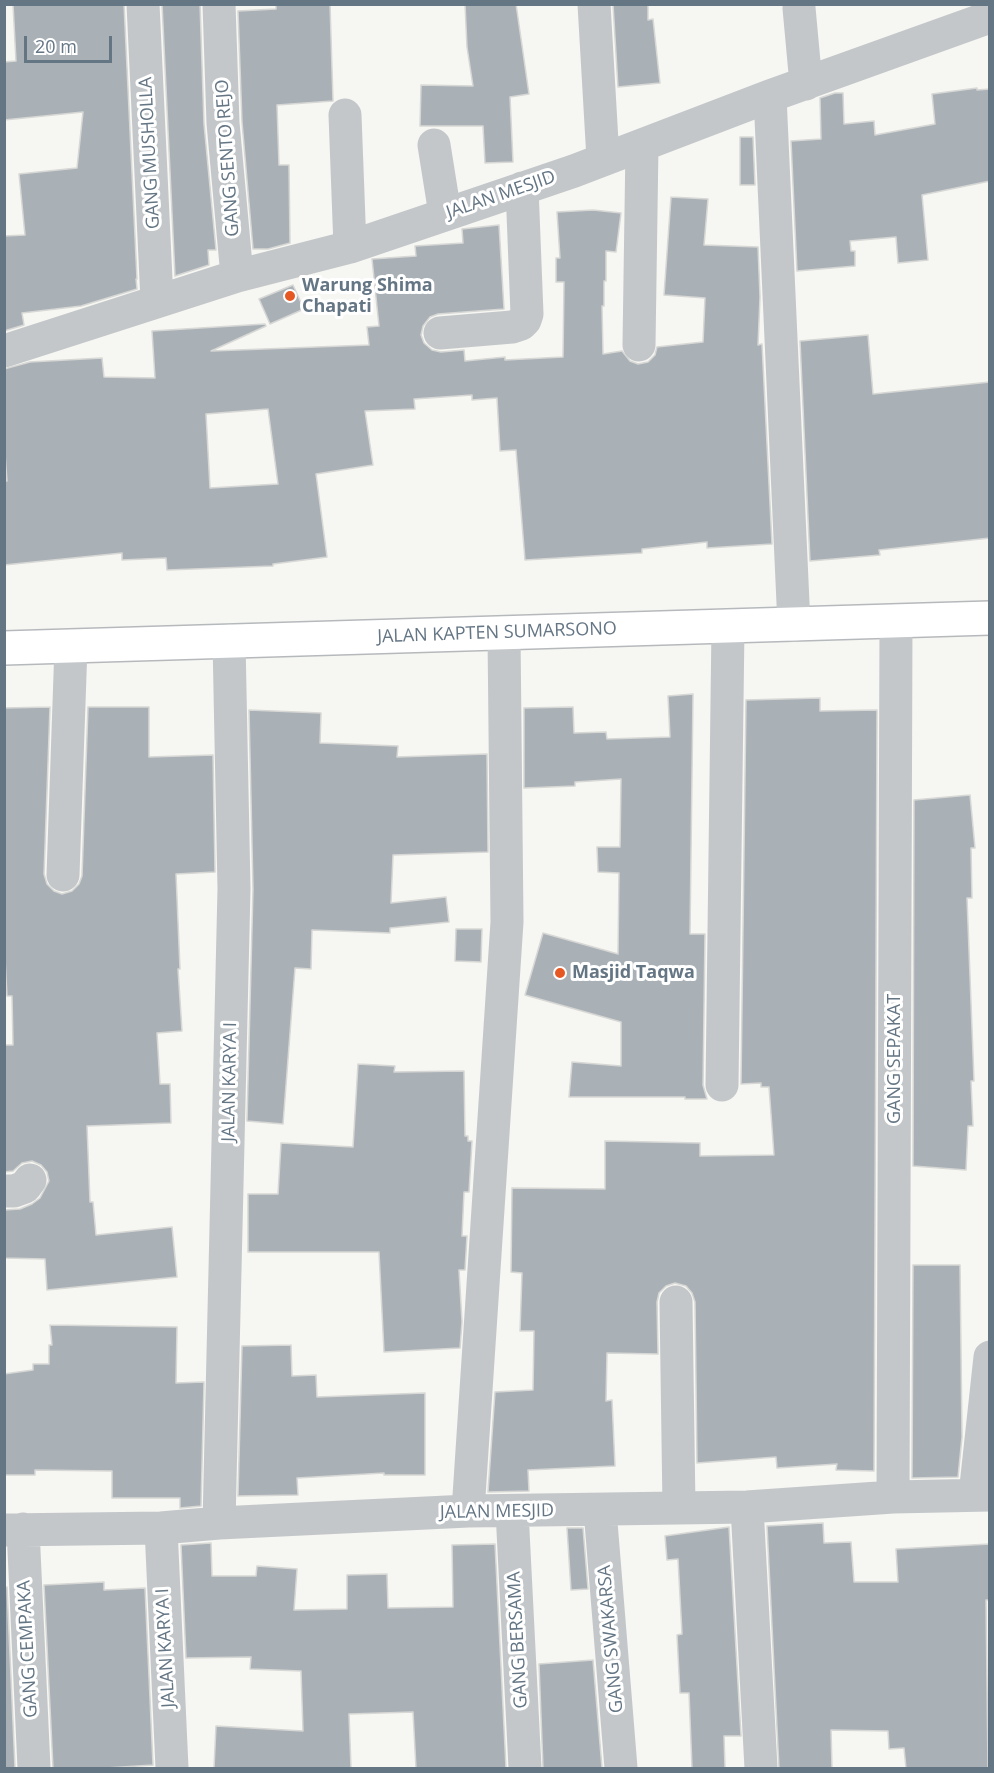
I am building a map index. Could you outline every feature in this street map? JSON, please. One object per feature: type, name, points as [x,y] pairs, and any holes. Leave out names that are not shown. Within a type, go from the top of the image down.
[{"type":"highway","name":"JALAN KAPTEN SUMARSONO","points":[[4,648],[990,618]]},
{"type":"street","name":"GANG MUSHOLLA","points":[[143,4],[157,301]]},
{"type":"street","name":"GANG SENTO REJO","points":[[219,4],[223,123],[237,276]]},
{"type":"street","points":[[594,4],[603,159]]},
{"type":"street","points":[[799,8],[806,84]]},
{"type":"street","name":"JALAN MESJID","points":[[4,351],[237,276],[350,247],[522,188],[806,84],[972,16]]},
{"type":"street","points":[[770,96],[794,624]]},
{"type":"street","points":[[345,115],[350,247]]},
{"type":"street","points":[[434,145],[446,214]]},
{"type":"street","points":[[639,345],[642,145]]},
{"type":"street","points":[[440,333],[512,327],[525,320],[527,314],[522,188]]},
{"type":"street","name":"GANG SEPAKAT","points":[[893,1497],[896,621]]},
{"type":"street","points":[[722,1084],[728,626]]},
{"type":"street","points":[[468,1511],[507,922],[504,633]]},
{"type":"street","name":"JALAN KARYA I","points":[[219,1523],[234,889],[229,641]]},
{"type":"street","points":[[63,875],[71,646]]},
{"type":"street","points":[[676,1302],[679,1508]]},
{"type":"street","points":[[982,1495],[990,1357]]},
{"type":"street","name":"JALAN MESJID","points":[[14,1529],[161,1528],[468,1511],[747,1507],[893,1497],[982,1495]]},
{"type":"street","points":[[747,1507],[761,1768]]},
{"type":"street","name":"GANG SWAKARSA","points":[[600,1510],[621,1768]]},
{"type":"street","name":"GANG BERSAMA","points":[[512,1511],[525,1768]]},
{"type":"street","name":"JALAN KARYA I","points":[[161,1528],[172,1768]]},
{"type":"street","name":"GANG CEMPAKA","points":[[14,1529],[34,1768]]},
{"type":"building","points":[[13,4],[124,4],[137,289],[81,306],[22,313],[24,325],[4,331],[4,236],[25,235],[19,174],[77,168],[83,112],[4,120],[4,62],[16,61]]},
{"type":"building","points":[[162,4],[200,4],[204,124],[216,250],[208,250],[209,265],[175,276]]},
{"type":"building","points":[[276,4],[330,4],[333,101],[277,105],[279,165],[289,165],[290,243],[268,249],[253,249],[242,122],[238,11],[276,9]]},
{"type":"building","points":[[465,4],[516,4],[529,94],[510,97],[513,162],[485,163],[483,126],[420,126],[421,85],[473,86],[467,47]]},
{"type":"building","points":[[613,4],[648,4],[648,20],[653,19],[660,83],[618,87]]},
{"type":"building","points":[[977,88],[977,90],[990,89],[990,181],[922,195],[928,260],[898,263],[896,237],[850,241],[851,251],[855,251],[855,266],[797,271],[791,141],[821,139],[820,98],[843,93],[844,124],[874,121],[875,135],[935,124],[932,94]]},
{"type":"building","points":[[740,137],[753,137],[755,185],[740,185]]},
{"type":"building","points":[[671,197],[708,199],[704,245],[758,247],[760,297],[758,345],[762,344],[772,544],[707,548],[707,542],[642,549],[642,553],[525,560],[516,450],[500,451],[497,398],[472,400],[472,395],[414,399],[415,409],[365,411],[373,465],[316,474],[327,557],[273,564],[273,566],[167,570],[166,558],[122,560],[122,553],[4,565],[4,481],[7,481],[4,440],[4,369],[30,362],[102,358],[104,377],[155,378],[152,331],[265,324],[266,326],[211,351],[369,345],[367,327],[379,326],[372,259],[416,256],[415,246],[463,243],[462,229],[499,225],[504,309],[438,314],[430,317],[423,326],[421,335],[424,343],[432,350],[441,352],[464,350],[465,361],[505,357],[505,360],[563,357],[564,282],[556,282],[556,258],[560,258],[557,212],[593,210],[621,213],[616,252],[606,251],[606,281],[604,281],[604,306],[602,306],[603,354],[622,351],[630,361],[638,364],[648,362],[655,355],[657,347],[703,342],[705,298],[664,295]],"holes":[[[268,409],[278,484],[210,488],[206,414]]]},
{"type":"building","points":[[293,285],[304,309],[270,324],[259,299]]},
{"type":"building","points":[[868,335],[873,394],[990,382],[990,538],[879,550],[880,555],[810,561],[800,341]]},
{"type":"building","points":[[693,694],[690,934],[705,934],[703,1085],[707,1099],[569,1097],[572,1062],[621,1066],[621,1022],[525,995],[543,933],[618,954],[619,873],[598,872],[597,847],[620,847],[621,779],[575,782],[575,786],[524,788],[524,708],[573,707],[574,733],[606,732],[607,739],[670,737],[668,696]]},
{"type":"building","points":[[820,698],[820,711],[877,710],[874,1471],[836,1470],[837,1464],[777,1468],[776,1457],[697,1463],[695,1302],[686,1286],[675,1283],[666,1286],[659,1293],[657,1302],[658,1354],[607,1353],[606,1401],[612,1400],[615,1466],[528,1470],[529,1491],[488,1492],[495,1392],[533,1390],[534,1331],[520,1331],[522,1273],[511,1272],[512,1188],[605,1189],[605,1141],[700,1143],[700,1156],[774,1155],[769,1087],[761,1087],[761,1083],[741,1084],[746,700]]},
{"type":"building","points":[[50,707],[44,874],[47,884],[54,891],[62,894],[72,891],[79,884],[82,876],[88,707],[149,707],[149,757],[213,755],[215,872],[176,874],[182,1031],[157,1033],[160,1084],[170,1084],[171,1123],[87,1126],[90,1202],[93,1202],[96,1235],[172,1227],[177,1277],[47,1290],[45,1259],[4,1258],[4,1210],[20,1209],[32,1204],[40,1198],[49,1181],[47,1172],[41,1165],[32,1161],[22,1163],[13,1171],[4,1172],[4,1045],[13,1045],[12,996],[7,996],[4,940],[4,708]]},
{"type":"building","points":[[249,710],[321,713],[320,743],[398,746],[397,757],[487,754],[488,852],[393,855],[391,903],[446,897],[449,922],[390,928],[390,933],[312,930],[311,969],[295,968],[283,1124],[247,1121],[253,889]]},
{"type":"building","points":[[970,795],[975,848],[971,848],[972,898],[967,898],[974,1081],[971,1081],[973,1126],[968,1126],[966,1170],[913,1166],[914,800]]},
{"type":"building","points":[[456,929],[482,929],[481,962],[455,961]]},
{"type":"building","points":[[358,1064],[395,1066],[394,1072],[464,1071],[465,1136],[468,1136],[468,1141],[472,1141],[469,1192],[464,1192],[462,1236],[467,1236],[465,1270],[459,1270],[462,1322],[460,1348],[384,1352],[379,1252],[248,1252],[248,1194],[278,1194],[281,1143],[353,1147]]},
{"type":"building","points":[[913,1265],[960,1265],[962,1437],[958,1477],[912,1478]]},
{"type":"building","points":[[50,1325],[177,1327],[176,1383],[204,1382],[201,1506],[180,1508],[180,1498],[112,1498],[112,1471],[35,1470],[35,1475],[4,1475],[4,1374],[33,1370],[33,1364],[49,1364],[49,1345],[52,1345]]},
{"type":"building","points":[[291,1345],[292,1376],[316,1375],[317,1397],[425,1393],[425,1475],[384,1475],[384,1473],[297,1478],[298,1495],[238,1496],[242,1346]]},
{"type":"building","points":[[823,1523],[824,1543],[851,1542],[854,1582],[898,1582],[896,1549],[990,1544],[990,1600],[986,1600],[988,1768],[906,1768],[904,1748],[889,1749],[888,1731],[831,1730],[832,1768],[779,1768],[767,1526]]},
{"type":"building","points":[[729,1527],[741,1736],[724,1736],[725,1768],[692,1768],[689,1693],[680,1693],[677,1635],[682,1634],[678,1559],[667,1560],[665,1536]]},
{"type":"building","points":[[567,1528],[583,1528],[588,1589],[571,1590]]},
{"type":"building","points":[[211,1543],[212,1576],[256,1576],[257,1566],[297,1569],[294,1610],[347,1609],[347,1575],[387,1574],[388,1608],[453,1607],[452,1545],[495,1544],[506,1768],[416,1768],[413,1712],[349,1714],[351,1768],[214,1768],[216,1726],[303,1731],[301,1671],[250,1669],[251,1657],[186,1658],[181,1545]]},
{"type":"building","points":[[104,1582],[104,1590],[145,1588],[153,1765],[53,1768],[44,1585]]},
{"type":"building","points":[[4,1587],[7,1587],[15,1768],[4,1768]]},
{"type":"building","points":[[593,1660],[602,1768],[543,1768],[539,1664]]},
{"type":"place","name":"Warung Shima Chapati","points":[[290,296]]},
{"type":"place","name":"Masjid Taqwa","points":[[560,973]]}]
